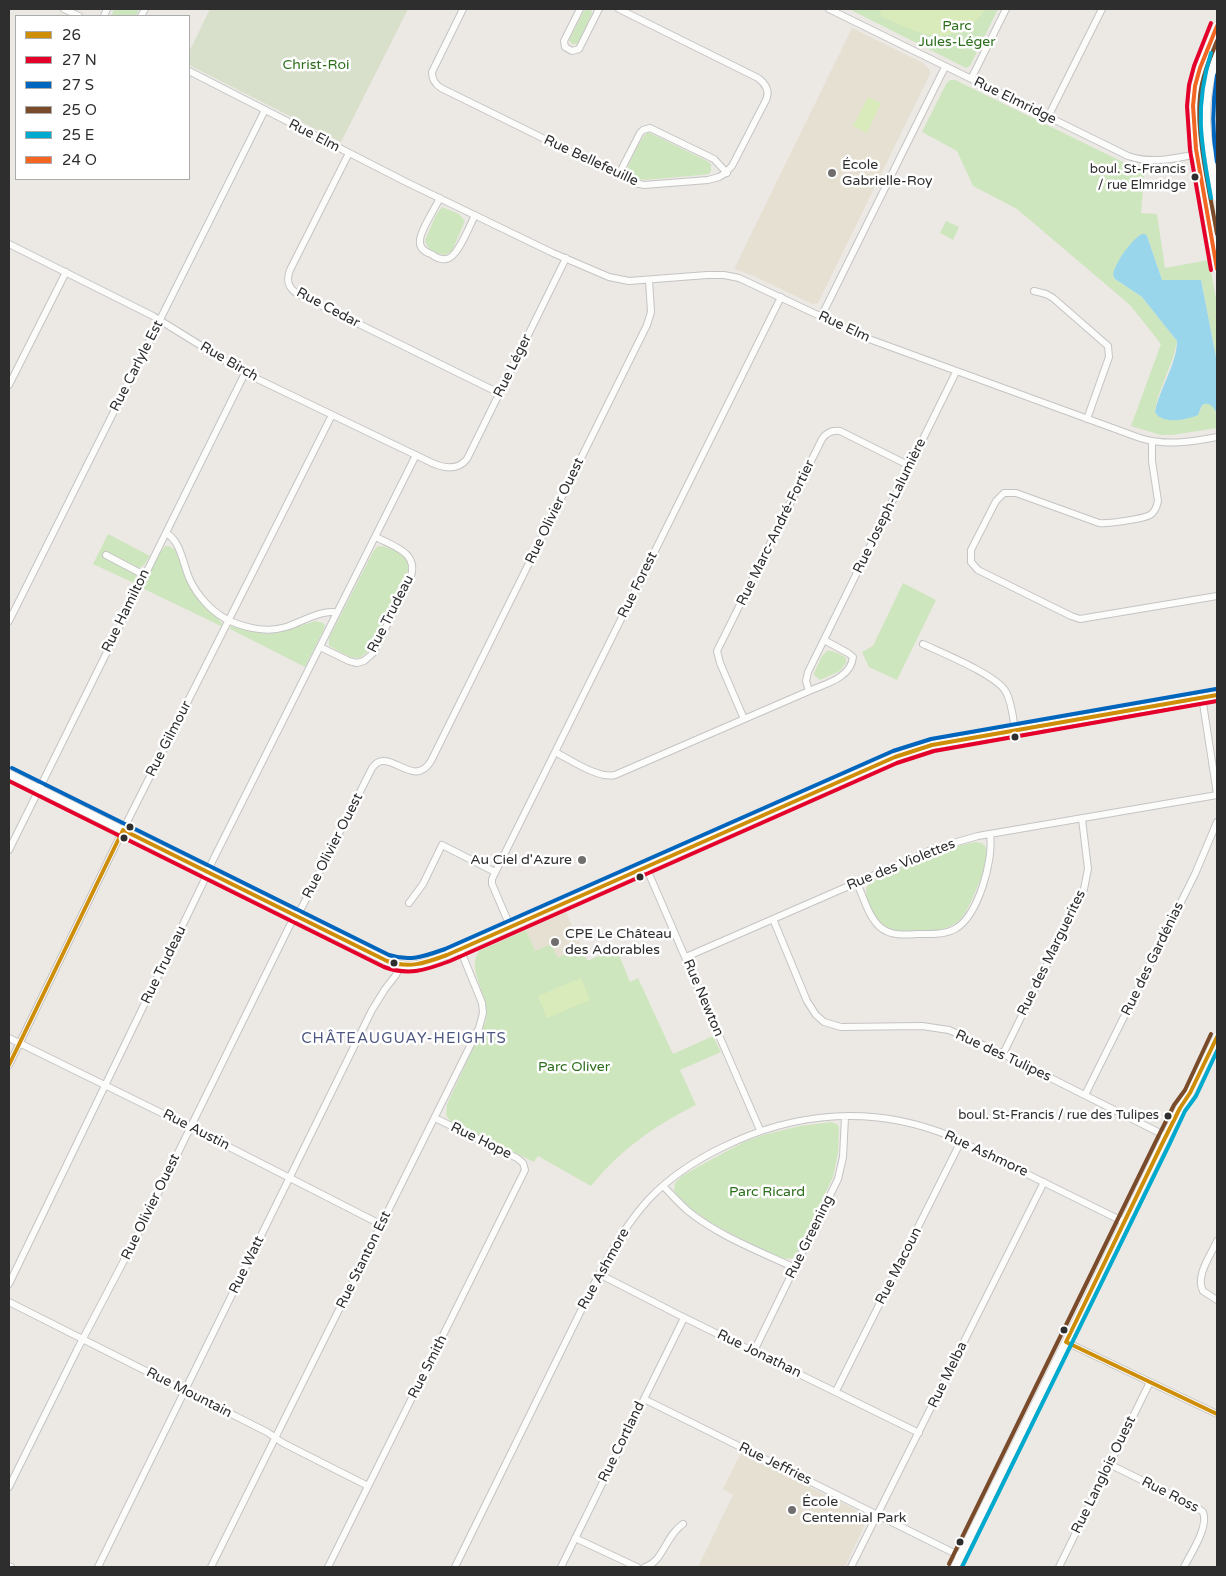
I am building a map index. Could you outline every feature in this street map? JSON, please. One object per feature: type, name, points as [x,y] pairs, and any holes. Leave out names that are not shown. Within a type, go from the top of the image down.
[{"type":"street","points":[[64,9],[77,15]]},
{"type":"street","name":"Rue Bellefeuille","points":[[463,9],[433,68],[432,78],[437,86],[634,183],[644,185],[714,179],[727,172]]},
{"type":"street","points":[[580,9],[564,41],[565,47],[572,51],[579,49],[598,9]]},
{"type":"street","points":[[618,9],[758,78],[765,84],[768,96],[736,161],[727,172],[714,159],[650,128],[646,128],[640,133],[618,176]]},
{"type":"street","name":"Rue Elmridge","points":[[829,9],[1134,158],[1155,160],[1213,150]]},
{"type":"street","points":[[971,79],[1006,9]]},
{"type":"street","points":[[1048,117],[1102,9]]},
{"type":"street","points":[[1217,26],[1206,50],[1196,85],[1193,119],[1217,269]]},
{"type":"street","points":[[1217,55],[1208,85],[1205,126],[1213,150],[1217,197]]},
{"type":"street","points":[[821,317],[945,67]]},
{"type":"street","name":"Rue Elm","points":[[190,72],[349,154],[566,258],[617,279],[629,281],[696,275],[724,275],[746,280],[869,340],[1152,442],[1179,443],[1217,437]]},
{"type":"street","name":"Rue Carlyle Est","points":[[9,620],[265,110]]},
{"type":"street","name":"Rue Cedar","points":[[349,154],[290,270],[287,279],[289,286],[298,294],[499,393]]},
{"type":"street","points":[[440,198],[420,237],[420,244],[428,253],[445,260],[451,258],[456,253],[475,215]]},
{"type":"street","name":"Rue Birch","points":[[9,244],[160,320],[245,372],[439,466],[453,467]]},
{"type":"street","name":"Rue Léger","points":[[453,467],[461,465],[467,459],[566,258]]},
{"type":"street","points":[[9,385],[66,272]]},
{"type":"street","name":"Rue Olivier Ouest","points":[[9,1487],[131,1247],[290,925],[302,907],[373,765],[378,761],[388,761],[417,772],[425,769],[431,761],[649,320],[651,308],[649,280]]},
{"type":"street","points":[[1034,291],[1053,298],[1108,346],[1109,357],[1087,419]]},
{"type":"street","name":"Rue Forest","points":[[495,872],[781,297]]},
{"type":"street","name":"Rue Hamilton","points":[[9,850],[245,372]]},
{"type":"street","name":"Rue Joseph-Lalumière","points":[[809,690],[806,686],[807,677],[824,640],[956,372]]},
{"type":"street","name":"Rue Gilmour","points":[[9,1065],[123,830],[332,415]]},
{"type":"street","name":"Rue Marc-André-Fortier","points":[[744,718],[720,663],[718,651],[822,439],[831,431],[840,431],[910,466]]},
{"type":"street","points":[[1152,442],[1152,461],[1158,501],[1150,515],[1110,523],[1099,523],[1016,493],[1004,493],[998,497],[973,546],[970,554],[971,562],[978,570],[1080,619],[1217,596]]},
{"type":"street","name":"Rue Trudeau","points":[[9,1284],[208,872],[416,455]]},
{"type":"street","points":[[166,533],[174,539],[194,587],[208,605],[229,620],[245,626],[268,630],[286,627],[327,612],[333,611],[337,613]]},
{"type":"street","name":"Rue Trudeau","points":[[320,647],[353,662],[364,662],[373,653],[410,579],[413,566],[410,558],[403,551],[376,537]]},
{"type":"street","points":[[106,555],[144,575]]},
{"type":"street","points":[[555,752],[599,774],[610,776],[620,773],[846,673],[853,657],[824,640]]},
{"type":"street","points":[[923,644],[1000,684],[1008,696],[1015,730]]},
{"type":"street","points":[[9,774],[400,966],[413,966],[426,963],[460,949],[912,751],[932,745],[1217,695]]},
{"type":"street","points":[[1202,698],[1217,794]]},
{"type":"street","name":"Rue des Violettes","points":[[686,957],[945,845],[990,834],[1217,794]]},
{"type":"street","name":"Rue des Marguerites","points":[[1003,1054],[1084,889],[1088,870],[1082,819]]},
{"type":"street","name":"Rue des Gardénias","points":[[1086,1095],[1191,882],[1211,840],[1217,822]]},
{"type":"street","points":[[858,883],[870,915],[887,932],[907,935],[936,934],[951,931],[966,918],[985,881],[991,853],[990,834]]},
{"type":"street","points":[[409,903],[423,884],[442,845],[495,872],[492,884],[510,926]]},
{"type":"street","name":"Rue Newton","points":[[646,866],[760,1130]]},
{"type":"street","name":"Rue des Tulipes","points":[[773,919],[807,1001],[816,1015],[824,1022],[841,1027],[922,1026],[941,1028],[1003,1054],[1166,1136]]},
{"type":"street","name":"Rue Stanton Est","points":[[211,1567],[479,1028],[483,1013],[478,992],[460,949]]},
{"type":"street","name":"Rue Watt","points":[[98,1567],[376,1003],[396,975],[400,966]]},
{"type":"street","points":[[955,1567],[1166,1136],[1190,1093],[1217,1037]]},
{"type":"street","name":"Rue Austin","points":[[9,1038],[190,1127],[382,1225]]},
{"type":"street","name":"Rue Ashmore","points":[[454,1567],[612,1250],[646,1202],[679,1172],[711,1153],[760,1130],[803,1120],[844,1117],[902,1121],[929,1128],[961,1141],[1124,1222]]},
{"type":"street","name":"Rue Greening","points":[[754,1351],[838,1179],[843,1158],[844,1117]]},
{"type":"street","name":"Rue Hope","points":[[434,1118],[517,1158],[525,1166]]},
{"type":"street","name":"Rue Macoun","points":[[836,1391],[961,1141]]},
{"type":"street","name":"Rue Smith","points":[[328,1567],[522,1178],[525,1166]]},
{"type":"street","name":"Rue Melba","points":[[851,1567],[1044,1182]]},
{"type":"street","points":[[663,1186],[681,1205],[709,1225],[795,1268]]},
{"type":"street","points":[[1217,1242],[1203,1271],[1200,1285],[1203,1291],[1217,1300]]},
{"type":"street","name":"Rue Jonathan","points":[[599,1274],[684,1318],[919,1433]]},
{"type":"street","name":"Rue Mountain","points":[[9,1302],[267,1432],[283,1443],[368,1486]]},
{"type":"street","name":"Rue Cortland","points":[[561,1567],[684,1318]]},
{"type":"street","points":[[1066,1342],[1217,1414]]},
{"type":"street","name":"Rue Langlois Ouest","points":[[1059,1567],[1150,1382]]},
{"type":"street","name":"Rue Jeffries","points":[[644,1399],[960,1556]]},
{"type":"street","name":"Rue Ross","points":[[1109,1464],[1196,1506],[1203,1512],[1205,1520],[1203,1528],[1184,1567]]},
{"type":"street","points":[[646,1567],[654,1563],[672,1533],[683,1524]]},
{"type":"street","points":[[575,1538],[637,1567]]},
{"type":"shaded area","name":"École Gabrielle-Roy","points":[[852,28],[925,64],[930,74],[818,303],[812,304],[754,276],[734,269]]},
{"type":"shaded area","name":"CPE Le Château des Adorables","points":[[566,912],[587,959],[545,976],[526,930]]},
{"type":"shaded area","name":"École Centennial Park","points":[[741,1453],[862,1513],[866,1522],[845,1567],[698,1567],[733,1495],[723,1489]]},
{"type":"green space","points":[[114,9],[139,9],[136,15],[111,15]]},
{"type":"green space","name":"Christ-Roi","points":[[210,9],[408,9],[341,142],[190,66],[190,50]]},
{"type":"green space","points":[[585,9],[591,9],[592,13],[578,44],[572,44],[569,40]]},
{"type":"green space","name":"Parc Jules-Léger","points":[[849,9],[998,9],[970,66],[966,68]]},
{"type":"green space","points":[[880,9],[986,9],[974,22],[962,30],[949,35],[936,35],[909,29],[895,23],[881,16]]},
{"type":"green space","points":[[950,80],[955,80],[1125,163],[1145,167],[1141,213],[1157,214],[1165,268],[1209,260],[1217,304],[1217,362],[1201,280],[1162,280],[1147,236],[1113,275],[1115,279],[1142,297],[1177,341],[1174,355],[1158,397],[1155,412],[1199,413],[1202,405],[1211,405],[1215,410],[1217,428],[1161,435],[1131,426],[1161,344],[1130,305],[1017,209],[973,186],[957,151],[922,132],[946,84]]},
{"type":"green space","points":[[868,97],[881,103],[867,133],[853,126]]},
{"type":"green space","points":[[648,132],[709,162],[711,164],[711,171],[709,174],[644,180],[632,177],[628,169],[630,161]]},
{"type":"green space","points":[[442,207],[459,214],[465,221],[452,251],[445,255],[432,251],[425,240],[436,215]]},
{"type":"green space","points":[[946,221],[959,227],[953,240],[940,233]]},
{"type":"green space","points":[[108,534],[150,556],[144,565],[139,568],[108,552],[103,555],[134,572],[138,576],[136,584],[93,564]]},
{"type":"green space","points":[[165,546],[175,550],[191,589],[222,623],[221,626],[142,588]]},
{"type":"green space","points":[[381,546],[395,551],[403,557],[409,569],[368,651],[360,658],[350,657],[329,646],[329,638],[373,552],[377,547]]},
{"type":"green space","points":[[903,583],[936,600],[897,680],[869,667],[862,652],[873,646]]},
{"type":"green space","points":[[315,621],[325,625],[305,667],[230,629],[231,626],[266,634],[291,629]]},
{"type":"green space","points":[[827,651],[846,658],[846,663],[840,671],[820,680],[814,673],[822,656]]},
{"type":"green space","points":[[975,842],[982,843],[985,846],[987,857],[985,869],[968,908],[956,923],[949,927],[930,931],[908,932],[889,928],[877,919],[866,895],[867,887],[872,880],[936,853]]},
{"type":"green space","name":"Parc Oliver","points":[[526,930],[535,951],[551,944],[558,958],[581,946],[587,960],[616,948],[630,982],[638,978],[673,1054],[713,1036],[721,1052],[680,1070],[696,1105],[652,1130],[626,1150],[591,1186],[538,1156],[534,1162],[450,1121],[446,1115],[447,1104],[486,1021],[487,1012],[476,975],[475,959],[479,951]]},
{"type":"green space","points":[[581,978],[590,1000],[547,1018],[538,996]]},
{"type":"green space","name":"Parc Ricard","points":[[832,1122],[838,1125],[839,1128],[838,1153],[833,1177],[793,1258],[785,1259],[724,1230],[693,1210],[681,1200],[674,1190],[675,1183],[682,1176],[744,1142],[763,1135],[800,1126]]},
{"type":"water","points":[[1142,234],[1147,236],[1162,280],[1201,280],[1217,362],[1217,413],[1211,405],[1207,404],[1202,405],[1198,415],[1181,420],[1163,419],[1155,412],[1174,359],[1177,341],[1142,297],[1115,279],[1113,275],[1124,252]]},
{"type":"transit line","points":[[1211,23],[1194,66],[1189,85],[1187,106],[1190,150],[1211,270]]},
{"type":"transit line","points":[[1217,26],[1200,68],[1195,86],[1193,106],[1196,149],[1217,269]]},
{"type":"transit line","points":[[1217,41],[1203,82],[1199,112],[1204,165],[1217,234]]},
{"type":"transit line","points":[[1211,53],[1202,91],[1201,126],[1204,160],[1211,198]]},
{"type":"transit line","points":[[1217,75],[1213,119],[1217,162]]},
{"type":"transit line","points":[[12,768],[389,955],[411,958],[445,949],[893,751],[931,739],[1216,689]]},
{"type":"transit line","name":"26","points":[[9,1065],[123,830],[387,961],[410,965],[447,955],[895,757],[932,745],[1217,695]]},
{"type":"transit line","points":[[9,781],[384,967],[401,971],[417,971],[450,961],[897,763],[934,751],[1217,701]]},
{"type":"transit line","points":[[949,1564],[1157,1139],[1174,1105],[1185,1090],[1211,1034]]},
{"type":"transit line","name":"26","points":[[1217,1037],[1190,1093],[1180,1108],[1163,1142],[1066,1342],[1217,1414]]},
{"type":"transit line","points":[[962,1567],[1185,1111],[1196,1096],[1217,1051]]},
{"type":"place","name":"École Gabrielle-Roy","points":[[832,173]]},
{"type":"place","name":"boul. St-Francis / rue Elmridge","points":[[1195,177]]},
{"type":"place","name":"Au Ciel d'Azure","points":[[582,860]]},
{"type":"place","name":"CPE Le Château des Adorables","points":[[555,942]]},
{"type":"place","name":"boul. St-Francis / rue des Tulipes","points":[[1168,1116]]},
{"type":"place","name":"École Centennial Park","points":[[792,1510]]},
{"type":"district","name":"CHÂTEAUGUAY-HEIGHTS","points":[[404,1039]]}]
